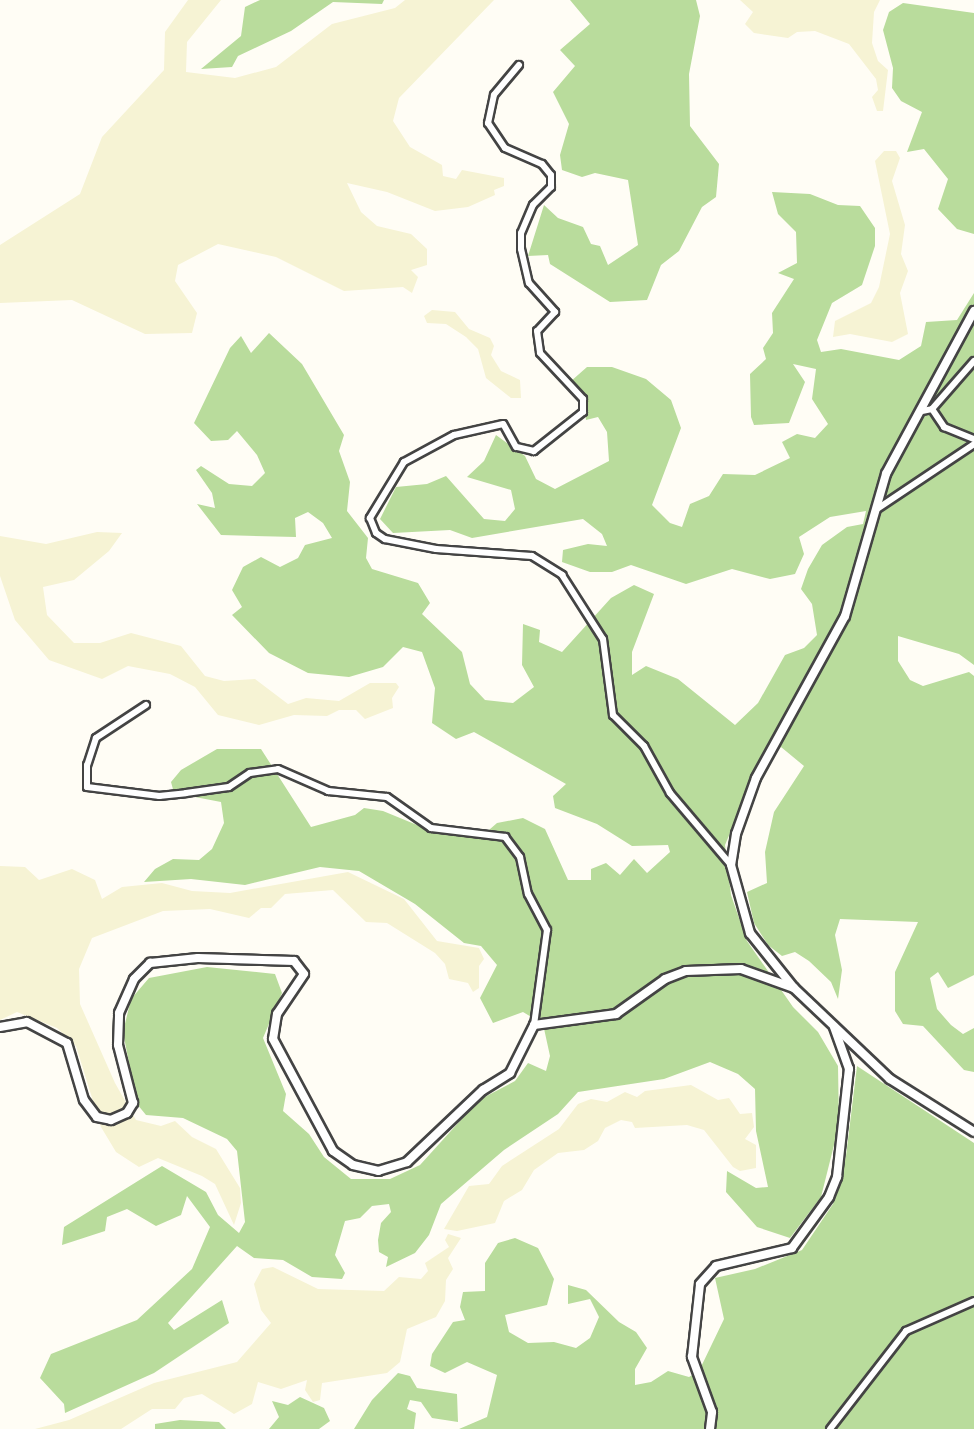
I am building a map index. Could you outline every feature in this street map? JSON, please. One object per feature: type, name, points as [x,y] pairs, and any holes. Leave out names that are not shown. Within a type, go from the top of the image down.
[{"type":"street","points":[[519,65],[495,95],[488,123],[505,148],[542,164],[551,175],[551,187],[533,205],[521,233],[521,250],[529,283],[555,312],[537,331],[540,353],[583,398],[583,412],[534,451],[516,447],[503,424],[454,435],[404,462],[370,518],[376,533],[385,539],[436,549],[532,556],[562,575],[603,639],[612,715],[645,746],[670,793],[731,865],[750,933],[794,988],[890,1079],[974,1132]]},
{"type":"street","points":[[731,865],[736,834],[756,778],[845,616],[872,512],[886,474],[974,312]]},
{"type":"street","points":[[922,411],[932,409],[974,361]]},
{"type":"street","points":[[932,409],[944,428],[974,442]]},
{"type":"street","points":[[872,512],[974,442]]},
{"type":"street","points":[[0,1027],[27,1022],[67,1043],[83,1100],[97,1116],[111,1120],[127,1113],[133,1103],[118,1045],[119,1013],[134,979],[150,963],[198,958],[294,961],[304,974],[277,1014],[273,1039],[327,1143],[353,1165],[378,1171],[407,1162],[483,1090],[510,1073],[534,1025],[548,938],[525,886],[520,857],[505,837],[431,828],[387,797],[328,791],[278,769],[250,772],[229,787],[173,795],[87,787],[87,765],[96,738],[146,705]]},
{"type":"street","points":[[534,1025],[617,1014],[665,979],[686,971],[741,969],[794,988]]},
{"type":"street","points":[[710,1429],[712,1412],[692,1357],[700,1284],[716,1266],[792,1248],[829,1197],[837,1177],[849,1069],[834,1027]]},
{"type":"street","points":[[830,1429],[906,1331],[974,1301]]},
{"type":"shaded area","points":[[188,0],[221,0],[187,42],[186,72],[235,78],[276,67],[332,24],[395,8],[405,0],[494,0],[399,98],[393,121],[410,147],[442,165],[443,176],[456,179],[462,170],[504,178],[504,186],[494,190],[495,195],[468,207],[435,211],[387,192],[347,183],[361,212],[377,226],[411,234],[427,249],[427,265],[411,270],[418,277],[412,293],[403,287],[344,291],[276,257],[218,244],[178,265],[175,281],[197,313],[192,333],[145,334],[72,300],[0,303],[0,245],[80,194],[102,137],[164,70],[165,32]]},
{"type":"shaded area","points":[[740,0],[880,0],[874,12],[872,43],[878,61],[888,70],[883,111],[877,111],[872,97],[878,90],[876,79],[849,44],[815,31],[797,32],[788,38],[754,33],[745,24],[753,12]]},
{"type":"shaded area","points":[[884,151],[896,151],[900,158],[892,181],[905,225],[901,254],[908,271],[900,293],[908,334],[892,342],[850,334],[833,337],[835,321],[871,303],[879,287],[890,234],[875,161]]},
{"type":"shaded area","points":[[432,310],[455,312],[469,329],[490,338],[494,346],[491,355],[501,371],[520,380],[521,398],[511,398],[486,378],[478,349],[466,337],[446,324],[427,323],[424,316]]},
{"type":"shaded area","points":[[97,532],[122,533],[109,551],[74,580],[43,587],[47,615],[74,643],[100,643],[131,633],[181,646],[205,676],[224,681],[255,679],[288,704],[306,698],[339,701],[370,683],[396,683],[399,687],[392,698],[393,708],[365,719],[356,710],[339,710],[327,716],[294,715],[259,725],[218,715],[195,687],[170,674],[128,666],[102,679],[49,660],[15,620],[0,576],[0,536],[46,544]]},
{"type":"shaded area","points":[[0,866],[25,867],[39,880],[72,869],[95,880],[102,899],[122,887],[162,883],[192,891],[230,893],[348,872],[404,899],[437,941],[479,948],[484,959],[479,966],[479,988],[473,992],[468,983],[449,979],[445,964],[435,953],[387,923],[366,922],[333,890],[285,894],[271,908],[261,908],[249,918],[210,909],[163,911],[92,938],[79,969],[80,1004],[115,1083],[136,1120],[161,1126],[175,1121],[192,1137],[216,1149],[240,1188],[241,1203],[234,1225],[215,1184],[158,1158],[139,1167],[116,1152],[101,1127],[76,1046],[57,1028],[17,1012],[0,1020]]},
{"type":"shaded area","points":[[691,1085],[718,1100],[729,1098],[740,1114],[752,1113],[754,1127],[745,1139],[756,1145],[756,1168],[740,1171],[733,1167],[704,1130],[687,1125],[635,1128],[632,1122],[621,1120],[605,1128],[598,1141],[584,1150],[558,1153],[534,1170],[522,1190],[504,1201],[495,1223],[457,1231],[444,1229],[469,1186],[489,1184],[502,1166],[559,1129],[578,1104],[591,1099],[607,1102],[625,1092],[637,1097],[645,1091]]},
{"type":"shaded area","points":[[448,1234],[461,1238],[448,1258],[453,1269],[446,1280],[445,1301],[436,1317],[407,1329],[400,1362],[387,1373],[322,1383],[320,1400],[313,1402],[305,1390],[307,1380],[281,1389],[258,1382],[252,1404],[234,1414],[202,1394],[184,1398],[175,1409],[152,1409],[121,1429],[35,1429],[69,1420],[154,1383],[237,1362],[271,1323],[261,1310],[254,1284],[262,1269],[273,1267],[318,1289],[384,1291],[399,1277],[421,1279],[428,1271],[425,1263],[449,1247],[445,1240]]},
{"type":"green space","points":[[260,0],[384,0],[382,4],[333,2],[291,31],[238,56],[232,67],[201,69],[241,36],[245,7]]},
{"type":"green space","points":[[570,0],[696,0],[700,16],[689,74],[690,126],[719,164],[716,197],[702,207],[679,251],[661,265],[647,300],[610,302],[550,264],[548,255],[528,256],[544,205],[558,218],[583,227],[591,244],[600,246],[608,265],[638,245],[628,180],[595,173],[582,177],[562,170],[560,155],[569,124],[553,92],[575,66],[560,50],[590,24]]},
{"type":"green space","points":[[903,3],[974,13],[974,234],[957,229],[938,209],[948,179],[924,149],[907,152],[922,112],[901,101],[892,88],[893,68],[883,30],[889,12]]},
{"type":"green space","points":[[772,192],[810,194],[838,205],[860,206],[875,228],[875,246],[862,285],[832,303],[817,340],[821,352],[841,349],[899,360],[921,346],[926,322],[957,320],[974,293],[974,665],[959,654],[898,636],[898,661],[910,680],[923,686],[969,672],[974,676],[974,975],[948,988],[938,972],[930,978],[937,1009],[951,1025],[963,1034],[974,1028],[974,1072],[964,1070],[923,1026],[903,1024],[895,1011],[895,972],[918,922],[840,919],[835,935],[842,970],[838,999],[831,982],[809,961],[795,952],[782,956],[768,945],[754,923],[747,892],[767,883],[765,852],[774,812],[804,766],[781,747],[759,764],[725,845],[731,895],[747,941],[793,1007],[818,1032],[838,1066],[839,1125],[821,1197],[790,1238],[757,1227],[726,1192],[727,1171],[756,1188],[768,1187],[756,1131],[755,1089],[738,1074],[710,1062],[664,1079],[578,1092],[558,1114],[504,1150],[441,1204],[429,1235],[415,1253],[386,1267],[388,1257],[379,1252],[378,1240],[381,1223],[391,1212],[389,1204],[372,1206],[360,1218],[345,1221],[335,1255],[345,1273],[342,1279],[312,1277],[283,1260],[254,1258],[237,1246],[168,1323],[174,1330],[222,1300],[229,1323],[154,1373],[65,1413],[64,1404],[40,1378],[51,1354],[137,1320],[192,1269],[210,1227],[187,1196],[181,1215],[156,1226],[127,1209],[107,1217],[105,1231],[62,1245],[64,1227],[162,1166],[206,1192],[218,1215],[239,1233],[245,1222],[237,1151],[227,1139],[183,1118],[146,1115],[137,1104],[123,1032],[131,999],[149,978],[207,967],[275,974],[282,993],[263,1038],[286,1094],[283,1111],[309,1134],[324,1157],[351,1179],[390,1179],[420,1165],[479,1100],[515,1081],[528,1063],[546,1071],[550,1056],[543,1024],[523,1012],[493,1023],[480,998],[497,965],[481,946],[464,943],[415,904],[359,871],[320,867],[245,885],[191,879],[144,882],[155,869],[173,859],[199,860],[212,849],[224,823],[221,802],[174,793],[171,782],[181,770],[217,749],[261,749],[311,827],[355,815],[364,808],[383,811],[434,832],[482,836],[497,823],[523,818],[545,829],[568,880],[591,880],[591,869],[606,863],[620,875],[634,859],[647,873],[670,852],[668,845],[632,846],[597,824],[555,808],[553,796],[566,784],[474,732],[456,739],[432,723],[435,688],[422,652],[403,647],[383,667],[349,677],[308,673],[269,653],[232,615],[242,607],[232,590],[243,567],[261,557],[280,567],[298,558],[305,545],[332,538],[323,523],[308,512],[295,518],[296,537],[221,535],[197,504],[215,508],[212,493],[196,470],[201,466],[229,484],[252,486],[265,473],[257,455],[237,431],[228,440],[211,441],[194,423],[230,348],[241,336],[251,353],[269,333],[302,364],[344,435],[339,451],[350,482],[347,511],[368,538],[366,558],[372,569],[418,583],[430,603],[422,614],[462,652],[470,684],[485,700],[513,703],[534,687],[522,665],[523,624],[540,630],[539,642],[562,652],[611,598],[634,585],[654,594],[632,652],[632,675],[646,666],[678,679],[735,725],[758,703],[785,655],[804,648],[817,635],[812,604],[801,589],[808,569],[822,545],[847,527],[863,524],[866,511],[830,517],[799,537],[804,554],[795,574],[770,579],[732,569],[686,584],[631,565],[612,572],[590,572],[562,562],[563,550],[588,544],[607,546],[602,534],[583,519],[472,538],[450,530],[393,533],[380,519],[396,487],[427,484],[446,476],[484,519],[505,521],[515,509],[511,490],[467,477],[484,461],[496,435],[525,456],[536,479],[555,489],[609,461],[607,432],[598,417],[586,420],[583,396],[570,382],[587,367],[612,367],[646,379],[671,400],[681,428],[652,505],[670,523],[682,527],[690,504],[709,496],[723,474],[755,475],[790,458],[782,442],[797,434],[815,438],[828,424],[812,399],[816,369],[793,364],[805,382],[789,423],[754,425],[751,417],[750,374],[766,359],[763,348],[773,333],[772,313],[794,279],[778,273],[797,263],[796,232],[778,214]]},
{"type":"green space","points":[[857,1066],[974,1143],[974,1429],[459,1429],[487,1417],[497,1375],[467,1362],[445,1373],[430,1366],[432,1354],[453,1322],[465,1320],[460,1307],[463,1292],[485,1291],[485,1263],[498,1243],[515,1238],[538,1248],[554,1279],[547,1305],[505,1315],[509,1332],[528,1343],[554,1342],[576,1348],[590,1338],[599,1317],[590,1299],[568,1304],[568,1285],[586,1290],[619,1322],[636,1332],[647,1348],[635,1369],[635,1385],[651,1382],[668,1371],[689,1377],[699,1371],[724,1319],[715,1278],[755,1269],[802,1250],[833,1204],[846,1156]]},
{"type":"green space","points":[[398,1373],[410,1376],[417,1388],[457,1394],[458,1422],[432,1418],[421,1402],[410,1400],[407,1409],[416,1413],[414,1429],[354,1429],[372,1400]]},
{"type":"green space","points":[[300,1397],[324,1408],[330,1421],[319,1429],[269,1429],[279,1417],[272,1401],[288,1405]]},
{"type":"green space","points":[[180,1420],[219,1422],[226,1429],[155,1429],[155,1424]]}]
